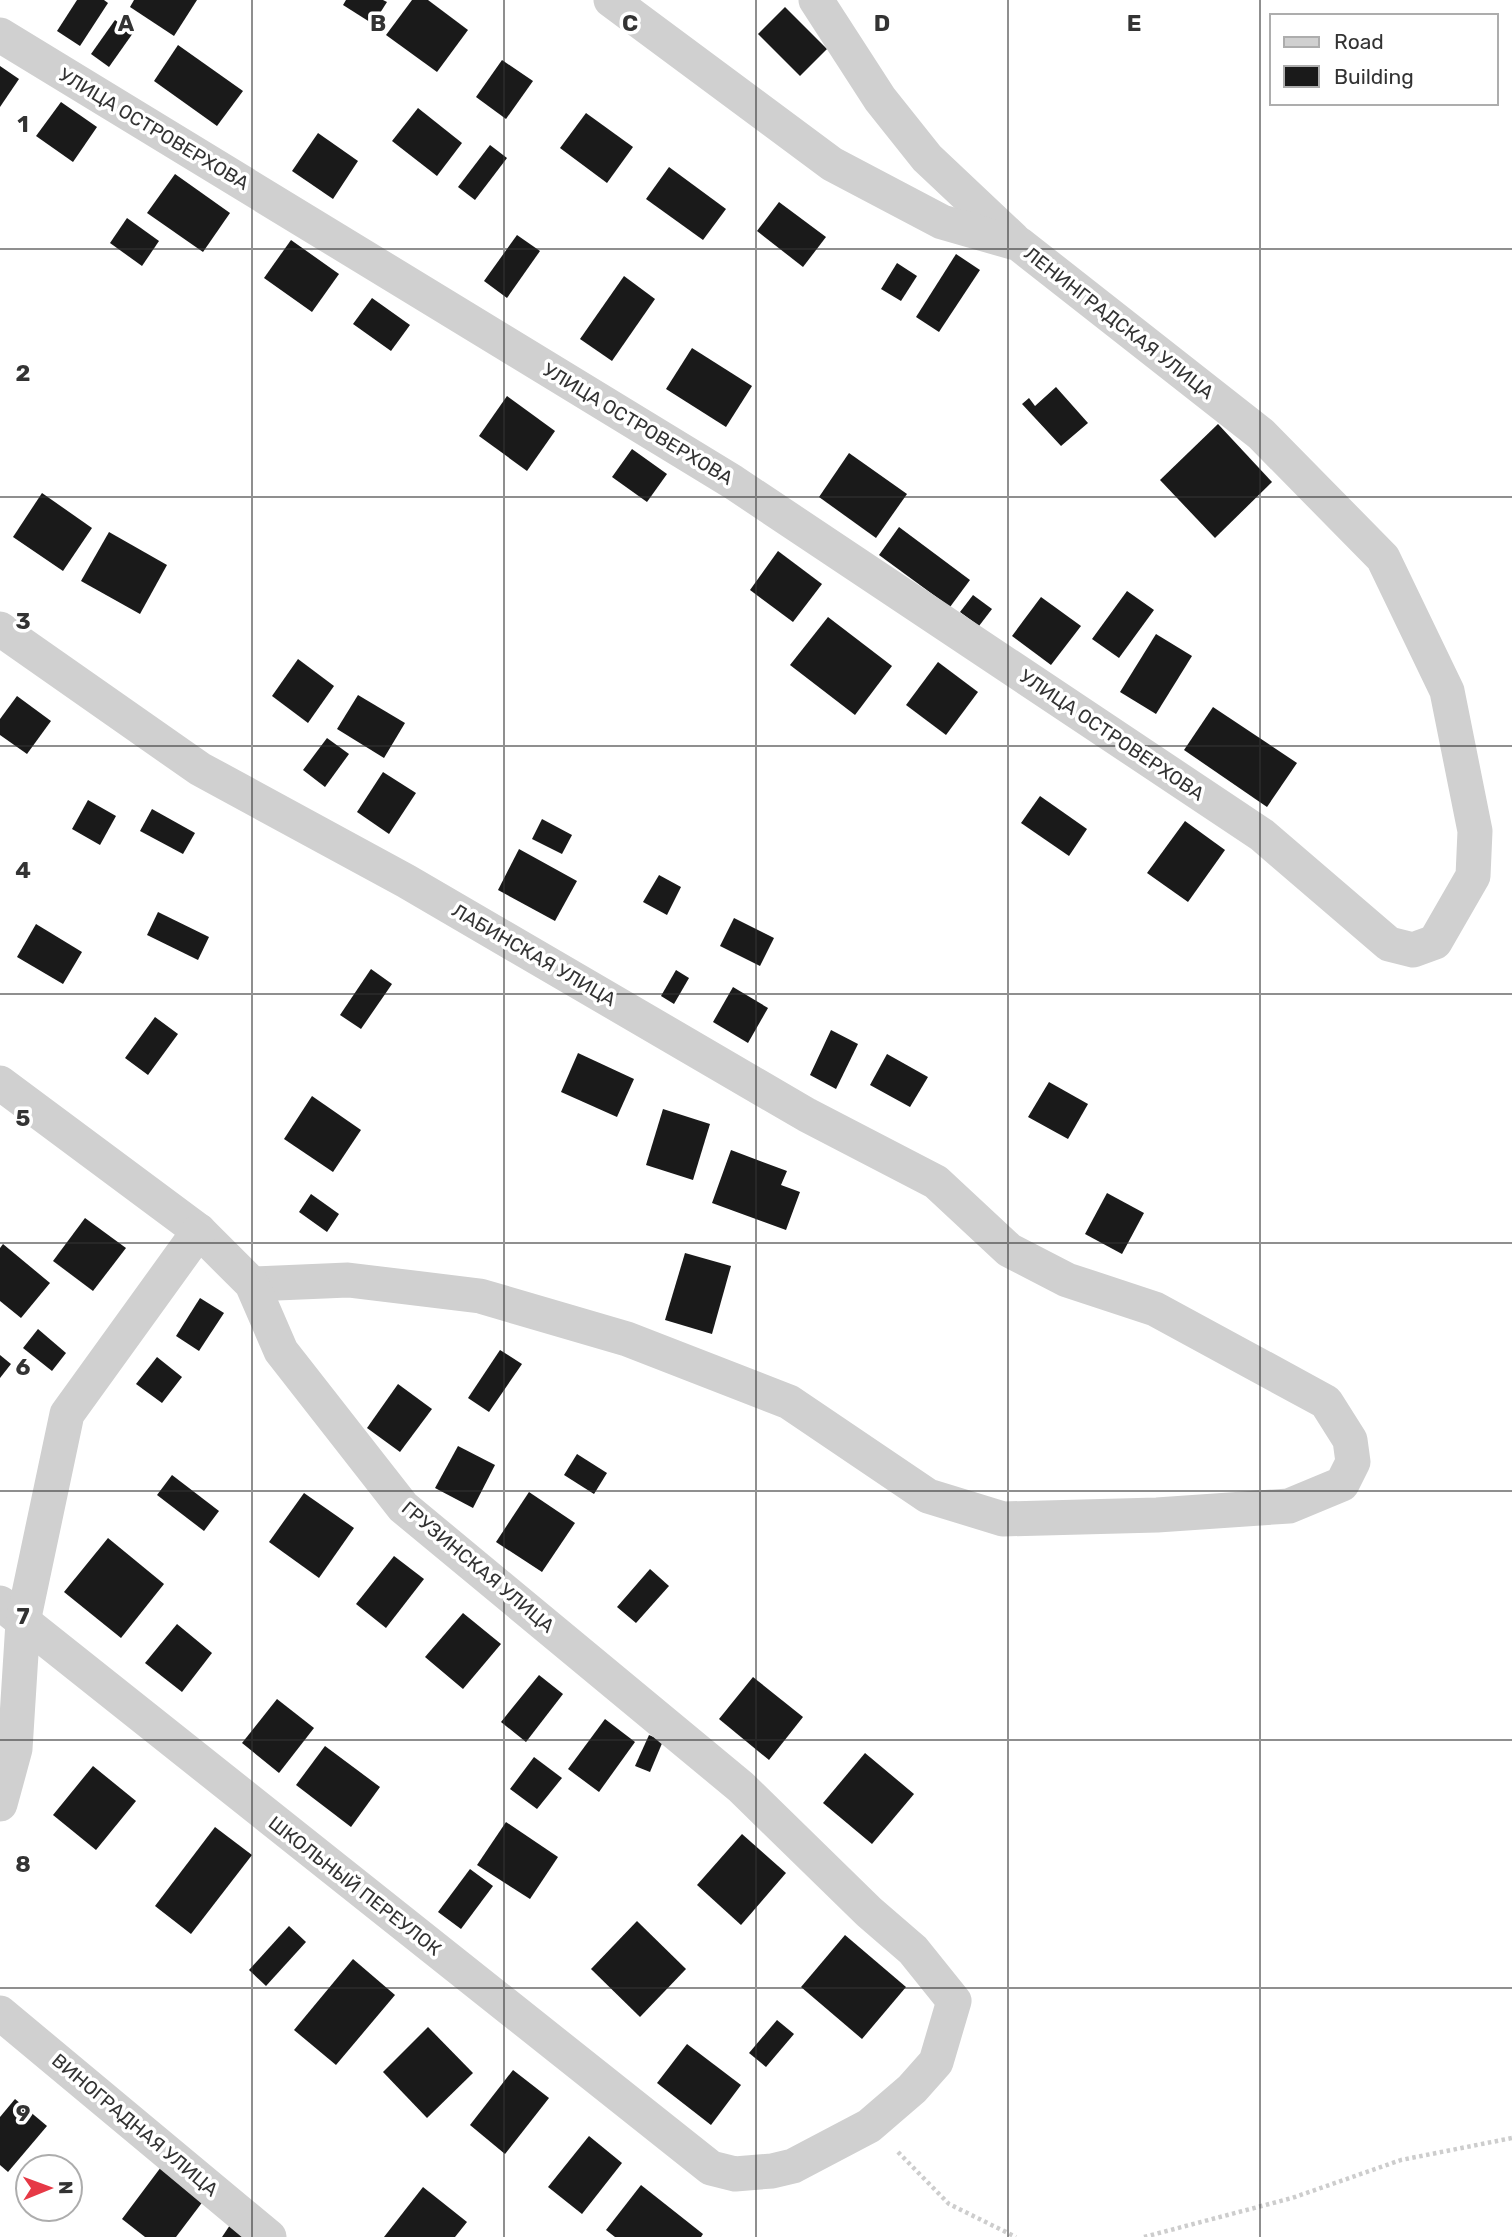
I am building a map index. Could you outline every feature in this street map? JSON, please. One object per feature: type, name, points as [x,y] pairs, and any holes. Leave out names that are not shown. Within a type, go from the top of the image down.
[{"type":"street","name":"ЛЕНИНГРАДСКАЯ УЛИЦА","points":[[611,0],[832,164],[942,222],[1018,244],[1261,434],[1383,558]]},
{"type":"street","points":[[816,0],[880,99],[927,158],[1018,244]]},
{"type":"street","name":"УЛИЦА ОСТРОВЕРХОВА","points":[[0,34],[733,482],[1262,835],[1389,944],[1413,950],[1435,942],[1473,876],[1475,831],[1447,691],[1383,558]]},
{"type":"street","name":"ЛАБИНСКАЯ УЛИЦА","points":[[0,629],[200,769],[407,881],[807,1115],[936,1182],[1009,1250],[1067,1280],[1155,1309],[1326,1402],[1350,1440],[1353,1462],[1342,1484],[1289,1506],[1157,1515],[1003,1519],[928,1496],[789,1402],[627,1339],[480,1296],[348,1280],[252,1284]]},
{"type":"street","name":"ГРУЗИНСКАЯ УЛИЦА","points":[[0,1083],[199,1231],[252,1284],[281,1351],[403,1507],[741,1787],[869,1912],[913,1950],[954,2001],[936,2062],[912,2089],[869,2126]]},
{"type":"street","points":[[0,1804],[15,1749],[12,1612],[67,1413],[199,1231]]},
{"type":"street","name":"ШКОЛЬНЫЙ ПЕРЕУЛОК","points":[[12,1612],[710,2168],[735,2174],[772,2172],[793,2166],[869,2126]]},
{"type":"street","name":"ВИНОГРАДНАЯ УЛИЦА","points":[[0,2013],[269,2237]]},
{"type":"path","points":[[869,2126],[908,2161],[949,2204],[1016,2237]]},
{"type":"path","points":[[1144,2237],[1292,2198],[1401,2160],[1512,2138]]},
{"type":"building","points":[[77,0],[104,0],[108,3],[80,46],[57,31]]},
{"type":"building","points":[[134,0],[197,0],[174,36],[130,7]]},
{"type":"building","points":[[346,0],[387,2],[373,24],[343,5]]},
{"type":"building","points":[[412,0],[428,0],[468,30],[437,72],[386,35]]},
{"type":"building","points":[[785,7],[827,49],[800,76],[758,34]]},
{"type":"building","points":[[115,20],[133,33],[109,67],[91,54]]},
{"type":"building","points":[[178,45],[243,91],[217,126],[154,81]]},
{"type":"building","points":[[502,60],[533,81],[506,119],[476,97]]},
{"type":"building","points":[[0,66],[19,79],[0,107]]},
{"type":"building","points":[[61,102],[97,127],[73,162],[36,136]]},
{"type":"building","points":[[418,108],[462,143],[437,176],[392,141]]},
{"type":"building","points":[[586,113],[633,147],[607,183],[560,148]]},
{"type":"building","points":[[318,133],[358,161],[333,199],[292,171]]},
{"type":"building","points":[[490,145],[507,158],[475,200],[458,187]]},
{"type":"building","points":[[669,167],[726,209],[703,240],[646,199]]},
{"type":"building","points":[[175,174],[230,213],[203,252],[147,213]]},
{"type":"building","points":[[779,202],[826,237],[803,267],[757,231]]},
{"type":"building","points":[[127,218],[159,241],[142,266],[110,243]]},
{"type":"building","points":[[517,235],[540,251],[507,298],[484,281]]},
{"type":"building","points":[[291,240],[339,274],[312,312],[264,278]]},
{"type":"building","points":[[956,254],[980,270],[939,332],[916,317]]},
{"type":"building","points":[[897,263],[917,276],[901,301],[881,289]]},
{"type":"building","points":[[624,276],[655,299],[612,361],[580,339]]},
{"type":"building","points":[[372,298],[410,325],[391,351],[353,324]]},
{"type":"building","points":[[692,348],[752,386],[726,427],[666,389]]},
{"type":"building","points":[[1056,387],[1088,423],[1061,446],[1022,404],[1029,398],[1035,406]]},
{"type":"building","points":[[507,396],[555,431],[527,471],[479,436]]},
{"type":"building","points":[[1218,424],[1272,482],[1215,538],[1160,480]]},
{"type":"building","points":[[632,449],[667,474],[647,502],[612,477]]},
{"type":"building","points":[[849,453],[907,494],[876,538],[819,497]]},
{"type":"building","points":[[42,493],[92,528],[63,571],[13,537]]},
{"type":"building","points":[[899,527],[970,580],[950,607],[879,555]]},
{"type":"building","points":[[109,532],[167,565],[140,614],[81,581]]},
{"type":"building","points":[[778,551],[822,584],[793,622],[750,590]]},
{"type":"building","points":[[1127,591],[1154,610],[1119,658],[1092,639]]},
{"type":"building","points":[[973,595],[992,609],[979,626],[960,612]]},
{"type":"building","points":[[1041,597],[1081,626],[1051,665],[1012,636]]},
{"type":"building","points":[[828,617],[892,666],[855,715],[790,665]]},
{"type":"building","points":[[1156,634],[1192,656],[1156,714],[1120,692]]},
{"type":"building","points":[[298,659],[334,686],[308,723],[272,696]]},
{"type":"building","points":[[938,662],[978,692],[946,735],[906,705]]},
{"type":"building","points":[[358,695],[405,723],[384,758],[337,729]]},
{"type":"building","points":[[17,696],[51,721],[27,754],[0,735],[0,719]]},
{"type":"building","points":[[1213,707],[1297,763],[1267,807],[1184,750]]},
{"type":"building","points":[[327,738],[349,754],[325,787],[303,770]]},
{"type":"building","points":[[383,772],[416,793],[389,834],[357,812]]},
{"type":"building","points":[[1040,796],[1087,829],[1069,856],[1021,823]]},
{"type":"building","points":[[88,800],[116,816],[100,845],[72,829]]},
{"type":"building","points":[[152,809],[195,833],[183,854],[140,831]]},
{"type":"building","points":[[542,819],[572,835],[562,854],[532,839]]},
{"type":"building","points":[[1185,821],[1225,850],[1188,902],[1147,873]]},
{"type":"building","points":[[519,849],[577,881],[555,921],[498,890]]},
{"type":"building","points":[[659,875],[681,887],[667,915],[643,902]]},
{"type":"building","points":[[158,912],[209,937],[198,960],[147,935]]},
{"type":"building","points":[[734,918],[774,938],[760,966],[720,946]]},
{"type":"building","points":[[36,924],[82,952],[63,984],[17,957]]},
{"type":"building","points":[[371,969],[392,984],[361,1029],[340,1015]]},
{"type":"building","points":[[676,970],[689,978],[674,1004],[661,996]]},
{"type":"building","points":[[733,987],[768,1008],[748,1043],[713,1022]]},
{"type":"building","points":[[155,1017],[178,1034],[148,1075],[125,1058]]},
{"type":"building","points":[[831,1030],[858,1044],[836,1089],[810,1075]]},
{"type":"building","points":[[578,1053],[634,1079],[617,1117],[561,1092]]},
{"type":"building","points":[[887,1054],[928,1077],[910,1107],[870,1085]]},
{"type":"building","points":[[1049,1082],[1088,1104],[1068,1139],[1028,1117]]},
{"type":"building","points":[[312,1096],[361,1130],[333,1172],[284,1139]]},
{"type":"building","points":[[663,1109],[710,1124],[693,1180],[646,1165]]},
{"type":"building","points":[[731,1150],[787,1171],[781,1185],[800,1192],[786,1230],[712,1203]]},
{"type":"building","points":[[1107,1193],[1144,1213],[1122,1254],[1085,1234]]},
{"type":"building","points":[[311,1194],[339,1214],[327,1232],[299,1212]]},
{"type":"building","points":[[85,1218],[126,1248],[93,1291],[53,1261]]},
{"type":"building","points":[[3,1244],[50,1283],[21,1318],[0,1301],[0,1248]]},
{"type":"building","points":[[685,1253],[731,1266],[712,1334],[665,1320]]},
{"type":"building","points":[[200,1298],[224,1313],[199,1351],[176,1336]]},
{"type":"building","points":[[38,1329],[66,1353],[52,1371],[23,1348]]},
{"type":"building","points":[[500,1350],[522,1364],[489,1412],[468,1398]]},
{"type":"building","points":[[0,1355],[11,1364],[0,1378]]},
{"type":"building","points":[[157,1357],[182,1377],[162,1403],[136,1384]]},
{"type":"building","points":[[398,1384],[432,1409],[400,1452],[367,1428]]},
{"type":"building","points":[[458,1446],[495,1465],[473,1508],[435,1488]]},
{"type":"building","points":[[577,1454],[607,1473],[594,1494],[564,1475]]},
{"type":"building","points":[[172,1475],[219,1511],[204,1531],[157,1495]]},
{"type":"building","points":[[529,1492],[575,1523],[542,1572],[496,1542]]},
{"type":"building","points":[[304,1493],[354,1528],[319,1578],[269,1542]]},
{"type":"building","points":[[108,1538],[164,1584],[121,1638],[64,1592]]},
{"type":"building","points":[[394,1556],[424,1579],[386,1628],[356,1604]]},
{"type":"building","points":[[650,1569],[669,1586],[636,1623],[617,1607]]},
{"type":"building","points":[[463,1613],[501,1644],[463,1689],[425,1657]]},
{"type":"building","points":[[177,1624],[212,1653],[182,1692],[145,1663]]},
{"type":"building","points":[[539,1675],[563,1694],[526,1742],[501,1722]]},
{"type":"building","points":[[753,1677],[803,1717],[769,1760],[719,1719]]},
{"type":"building","points":[[277,1699],[314,1728],[279,1773],[242,1743]]},
{"type":"building","points":[[605,1719],[635,1742],[599,1792],[568,1769]]},
{"type":"building","points":[[649,1735],[663,1741],[650,1772],[635,1766]]},
{"type":"building","points":[[325,1746],[380,1787],[351,1827],[296,1785]]},
{"type":"building","points":[[865,1753],[914,1794],[872,1844],[823,1803]]},
{"type":"building","points":[[534,1757],[562,1778],[537,1809],[510,1789]]},
{"type":"building","points":[[93,1766],[136,1801],[96,1850],[53,1815]]},
{"type":"building","points":[[506,1822],[558,1857],[530,1899],[477,1865]]},
{"type":"building","points":[[215,1827],[252,1855],[191,1934],[155,1906]]},
{"type":"building","points":[[742,1834],[786,1873],[741,1925],[697,1885]]},
{"type":"building","points":[[470,1869],[493,1886],[461,1929],[438,1912]]},
{"type":"building","points":[[637,1921],[686,1969],[640,2017],[591,1969]]},
{"type":"building","points":[[289,1926],[306,1942],[266,1986],[249,1970]]},
{"type":"building","points":[[845,1935],[906,1987],[862,2039],[801,1987]]},
{"type":"building","points":[[353,1959],[395,1995],[336,2065],[294,2030]]},
{"type":"building","points":[[777,2020],[794,2034],[766,2067],[749,2053]]},
{"type":"building","points":[[428,2027],[473,2073],[427,2118],[383,2072]]},
{"type":"building","points":[[687,2044],[741,2085],[711,2125],[657,2083]]},
{"type":"building","points":[[513,2070],[549,2098],[505,2154],[470,2125]]},
{"type":"building","points":[[15,2099],[47,2126],[24,2153],[14,2153],[14,2165],[8,2172],[0,2165],[0,2117]]},
{"type":"building","points":[[589,2136],[622,2163],[582,2214],[548,2187]]},
{"type":"building","points":[[164,2163],[207,2196],[176,2237],[145,2237],[122,2219]]},
{"type":"building","points":[[641,2185],[703,2234],[701,2237],[615,2237],[606,2230]]},
{"type":"building","points":[[423,2187],[467,2222],[455,2237],[384,2237]]},
{"type":"building","points":[[230,2225],[247,2237],[222,2237]]}]
